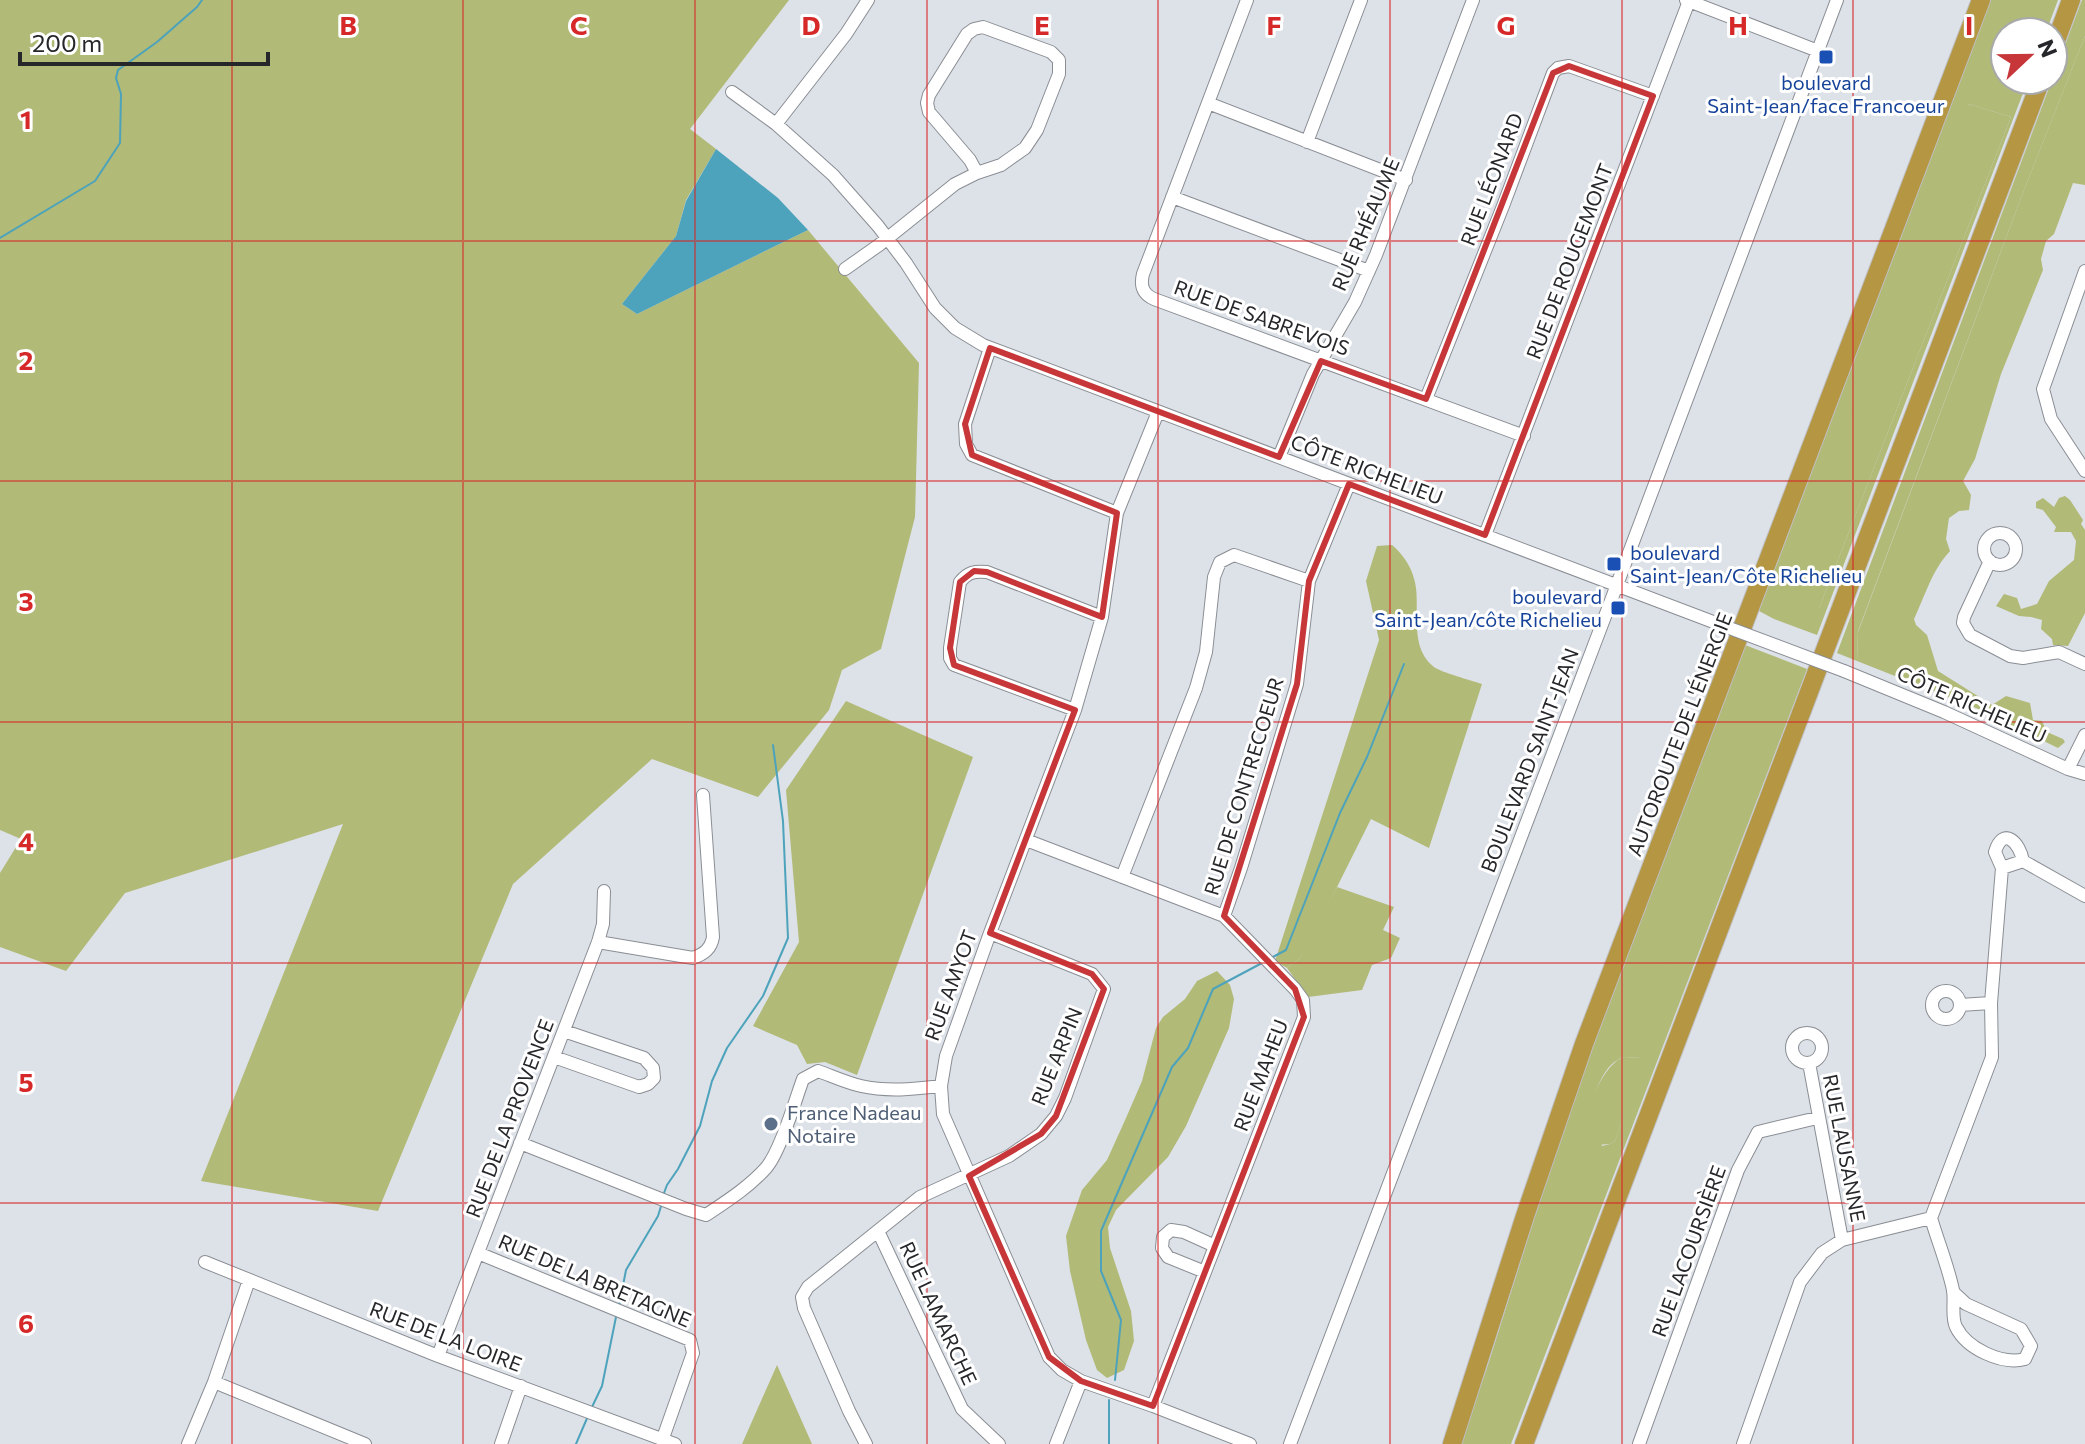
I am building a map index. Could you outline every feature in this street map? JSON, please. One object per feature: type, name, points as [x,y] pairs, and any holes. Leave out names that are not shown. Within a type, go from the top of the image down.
[{"type":"highway","name":"AUTOROUTE DE L'ÉNERGIE","points":[[1452,1444],[1584,1044],[1981,0]]},
{"type":"highway","points":[[1524,1444],[2035,96]]},
{"type":"street","points":[[776,124],[846,34],[868,0]]},
{"type":"street","name":"RUE DE SABREVOIS","points":[[1247,0],[1143,274],[1141,284],[1145,293],[1154,299],[1524,436]]},
{"type":"street","points":[[1307,142],[1361,0]]},
{"type":"street","name":"RUE RHÉAUME","points":[[1279,457],[1313,374],[1351,310],[1369,271],[1473,0]]},
{"type":"street","points":[[1687,0],[1818,51]]},
{"type":"street","name":"RUE DE ROUGEMONT","points":[[1485,535],[1687,0]]},
{"type":"street","name":"BOULEVARD SAINT-JEAN","points":[[1290,1444],[1837,0]]},
{"type":"street","points":[[845,269],[950,188],[977,173],[1001,165],[1027,145],[1037,130],[1061,68],[1057,58],[1051,52],[983,27],[967,34],[927,103],[931,114],[967,156],[977,173]]},
{"type":"street","name":"RUE LÉONARD","points":[[1426,399],[1553,73],[1569,66],[1653,96]]},
{"type":"street","name":"CÔTE RICHELIEU","points":[[732,92],[776,124],[839,181],[887,238],[935,308],[964,334],[990,348],[1844,671],[2085,774]]},
{"type":"street","points":[[1208,103],[1406,180]]},
{"type":"street","points":[[1172,197],[1369,271]]},
{"type":"street","points":[[2085,271],[2043,389],[2051,419],[2081,456],[2085,471]]},
{"type":"street","points":[[990,348],[965,424],[966,444],[972,455],[1117,513]]},
{"type":"street","name":"RUE AMYOT","points":[[1158,412],[1117,513],[1102,617],[1075,710],[946,1056],[941,1086],[943,1114],[1049,1357],[1062,1370],[1081,1381],[1250,1444]]},
{"type":"street","name":"RUE DE CONTRECOEUR","points":[[1224,916],[1297,684],[1309,581],[1349,484]]},
{"type":"street","points":[[1122,877],[1196,688],[1206,652],[1214,577],[1220,562],[1234,555],[1309,581]]},
{"type":"street","points":[[1990,561],[1964,617],[1963,623],[1970,635],[2010,656],[2023,658],[2059,652],[2085,664]]},
{"type":"street","points":[[1075,710],[954,665],[950,648],[960,582],[965,575],[974,571],[987,572],[1102,617]]},
{"type":"street","points":[[2068,769],[2085,735]]},
{"type":"street","name":"CÔTE RICHELIEU","points":[[2068,769],[2085,783]]},
{"type":"street","points":[[598,942],[693,958],[702,955],[711,946],[713,937],[703,795]]},
{"type":"street","points":[[1953,1292],[1966,1304],[2021,1329],[2031,1346],[2025,1359],[2015,1362],[1991,1355],[1966,1341],[1954,1324],[1953,1292],[1931,1218],[1992,1057],[1991,1003],[2002,868],[1995,852],[1998,844],[2005,839],[2017,843],[2023,861],[2085,896]]},
{"type":"street","name":"RUE MAHEU","points":[[1026,840],[1224,916],[1303,1000],[1304,1017],[1153,1406]]},
{"type":"street","points":[[2002,868],[2023,861]]},
{"type":"street","name":"RUE DE LA PROVENCE","points":[[438,1356],[598,942],[603,924],[604,891]]},
{"type":"street","name":"RUE ARPIN","points":[[969,1176],[1009,1156],[1041,1134],[1056,1116],[1104,989],[1092,974],[990,933]]},
{"type":"street","points":[[1960,1005],[1991,1003]]},
{"type":"street","points":[[554,1057],[639,1087],[654,1078],[653,1068],[644,1058],[564,1031]]},
{"type":"street","name":"RUE LAUSANNE","points":[[1809,1063],[1842,1240]]},
{"type":"street","points":[[520,1143],[706,1215],[741,1191],[769,1166],[803,1079],[810,1074],[818,1071],[859,1085],[902,1090],[941,1086]]},
{"type":"street","name":"RUE LACOURSIÈRE","points":[[1639,1444],[1738,1170],[1758,1132],[1817,1118]]},
{"type":"street","points":[[866,1444],[804,1308],[802,1297],[808,1287],[920,1197],[969,1176]]},
{"type":"street","points":[[1743,1444],[1800,1282],[1822,1253],[1842,1240],[1931,1218]]},
{"type":"street","points":[[1205,1272],[1168,1257],[1162,1248],[1163,1237],[1171,1230],[1184,1232],[1215,1246]]},
{"type":"street","name":"RUE LAMARCHE","points":[[878,1231],[962,1409],[999,1444]]},
{"type":"street","name":"RUE DE LA BRETAGNE","points":[[478,1253],[690,1340],[693,1353],[669,1441]]},
{"type":"street","name":"RUE DE LA LOIRE","points":[[205,1262],[438,1356],[669,1441]]},
{"type":"street","points":[[188,1444],[214,1382],[249,1280]]},
{"type":"street","points":[[1056,1444],[1081,1381]]},
{"type":"street","points":[[214,1382],[365,1444]]},
{"type":"street","points":[[501,1444],[521,1386]]},
{"type":"highlighted area","points":[[1569,66],[1653,96],[1485,535],[1349,484],[1309,581],[1297,684],[1224,916],[1295,989],[1304,1017],[1153,1406],[1081,1381],[1049,1357],[969,1176],[1041,1134],[1056,1116],[1104,989],[1092,974],[990,933],[1075,710],[954,665],[950,648],[960,582],[974,571],[987,572],[1102,617],[1117,513],[972,455],[965,424],[990,348],[1279,457],[1321,361],[1426,399],[1553,73]]},
{"type":"green space","points":[[0,0],[789,0],[690,129],[716,149],[686,200],[676,236],[622,304],[637,314],[808,230],[919,363],[915,517],[881,649],[842,670],[829,710],[758,797],[652,759],[513,884],[378,1211],[201,1181],[343,824],[125,893],[66,971],[0,947],[0,873],[21,839],[0,830]]},
{"type":"green space","points":[[1991,0],[2058,0],[2052,16],[1989,16],[1989,96],[2022,96],[1817,635],[1759,611]],"holes":[[[1969,104],[2011,117],[1818,611]]]},
{"type":"green space","points":[[2082,0],[2085,0],[2085,36],[2069,76],[2069,35]]},
{"type":"green space","points":[[2085,36],[2085,185],[2073,183],[2054,234],[2046,241],[2041,259],[2043,270],[2001,374],[1975,459],[1963,481],[1971,495],[1969,510],[1959,511],[1949,518],[1946,539],[1950,551],[1934,575],[1914,619],[1927,635],[1938,671],[1992,705],[2006,696],[2030,703],[2033,720],[2042,721],[2047,732],[2065,742],[2058,748],[1976,708],[1857,661],[1858,632],[2024,190],[2061,96],[2069,96],[2069,76]]},
{"type":"green space","points":[[2046,96],[2061,96],[1858,631],[1857,661],[1837,653]]},
{"type":"green space","points":[[1969,104],[2011,117],[1818,611],[1799,589],[1794,564]]},
{"type":"green space","points":[[2065,496],[2083,520],[2081,524],[2085,530],[2085,613],[2068,646],[2053,645],[2052,639],[2041,629],[2042,620],[2019,616],[1996,606],[2004,594],[2017,598],[2021,609],[2037,604],[2049,581],[2074,560],[2076,541],[2071,532],[2054,532],[2056,527],[2043,510],[2036,508],[2036,502],[2043,498],[2054,507],[2059,498]]},
{"type":"green space","points":[[1392,545],[1405,559],[1413,576],[1417,630],[1421,651],[1426,659],[1438,669],[1482,684],[1429,848],[1371,819],[1312,937],[1299,959],[1287,968],[1275,961],[1379,640],[1366,581],[1377,546]]},
{"type":"green space","points":[[1745,645],[1807,669],[1511,1444],[1460,1444],[1565,1121]],"holes":[[[1624,1057],[1642,1058],[1615,1141],[1602,1146],[1590,1106],[1599,1085],[1606,1071],[1617,1060]]]},
{"type":"green space","points":[[846,701],[973,757],[857,1075],[825,1062],[807,1064],[797,1045],[753,1026],[799,942],[786,790]]},
{"type":"green space","points":[[1717,880],[1680,961],[1669,966],[1655,964],[1657,935],[1677,884]]},
{"type":"green space","points":[[1337,887],[1394,907],[1383,930],[1400,938],[1391,958],[1372,965],[1362,990],[1308,997],[1287,968],[1299,959]]},
{"type":"green space","points":[[1217,971],[1230,985],[1234,999],[1229,1028],[1186,1126],[1168,1157],[1116,1210],[1108,1227],[1110,1248],[1131,1311],[1134,1341],[1124,1370],[1107,1378],[1097,1370],[1086,1340],[1070,1271],[1066,1236],[1082,1190],[1107,1160],[1126,1118],[1142,1081],[1156,1028],[1163,1017],[1185,999],[1197,981]]},
{"type":"green space","points":[[1624,1057],[1643,1058],[1615,1141],[1596,1145],[1585,1132],[1588,1110],[1603,1077]]},
{"type":"green space","points":[[777,1365],[812,1444],[742,1444]]},
{"type":"water","points":[[716,149],[778,198],[808,230],[637,314],[622,304],[676,236],[686,201]]},
{"type":"waterway","points":[[0,238],[95,181],[120,143],[118,70],[157,42],[202,0]]},
{"type":"waterway","points":[[1271,958],[1286,950],[1404,664]]},
{"type":"waterway","points":[[664,1193],[700,1126],[712,1081],[727,1048],[763,996],[788,938],[783,821],[773,745]]},
{"type":"waterway","points":[[1115,1380],[1121,1320],[1101,1271],[1101,1231],[1172,1067],[1188,1048],[1213,989],[1262,963]]},
{"type":"waterway","points":[[619,1306],[626,1270],[658,1216],[662,1203]]},
{"type":"waterway","points":[[592,1407],[602,1386],[616,1317]]},
{"type":"waterway","points":[[1109,1400],[1109,1444]]},
{"type":"waterway","points":[[576,1444],[588,1416]]},
{"type":"place","name":"boulevard Saint-Jean/face Francoeur","points":[[1826,57]]},
{"type":"place","name":"boulevard Saint-Jean/Côte Richelieu","points":[[1614,564]]},
{"type":"place","name":"boulevard Saint-Jean/côte Richelieu","points":[[1618,608]]},
{"type":"place","name":"France Nadeau Notaire","points":[[771,1124]]}]
